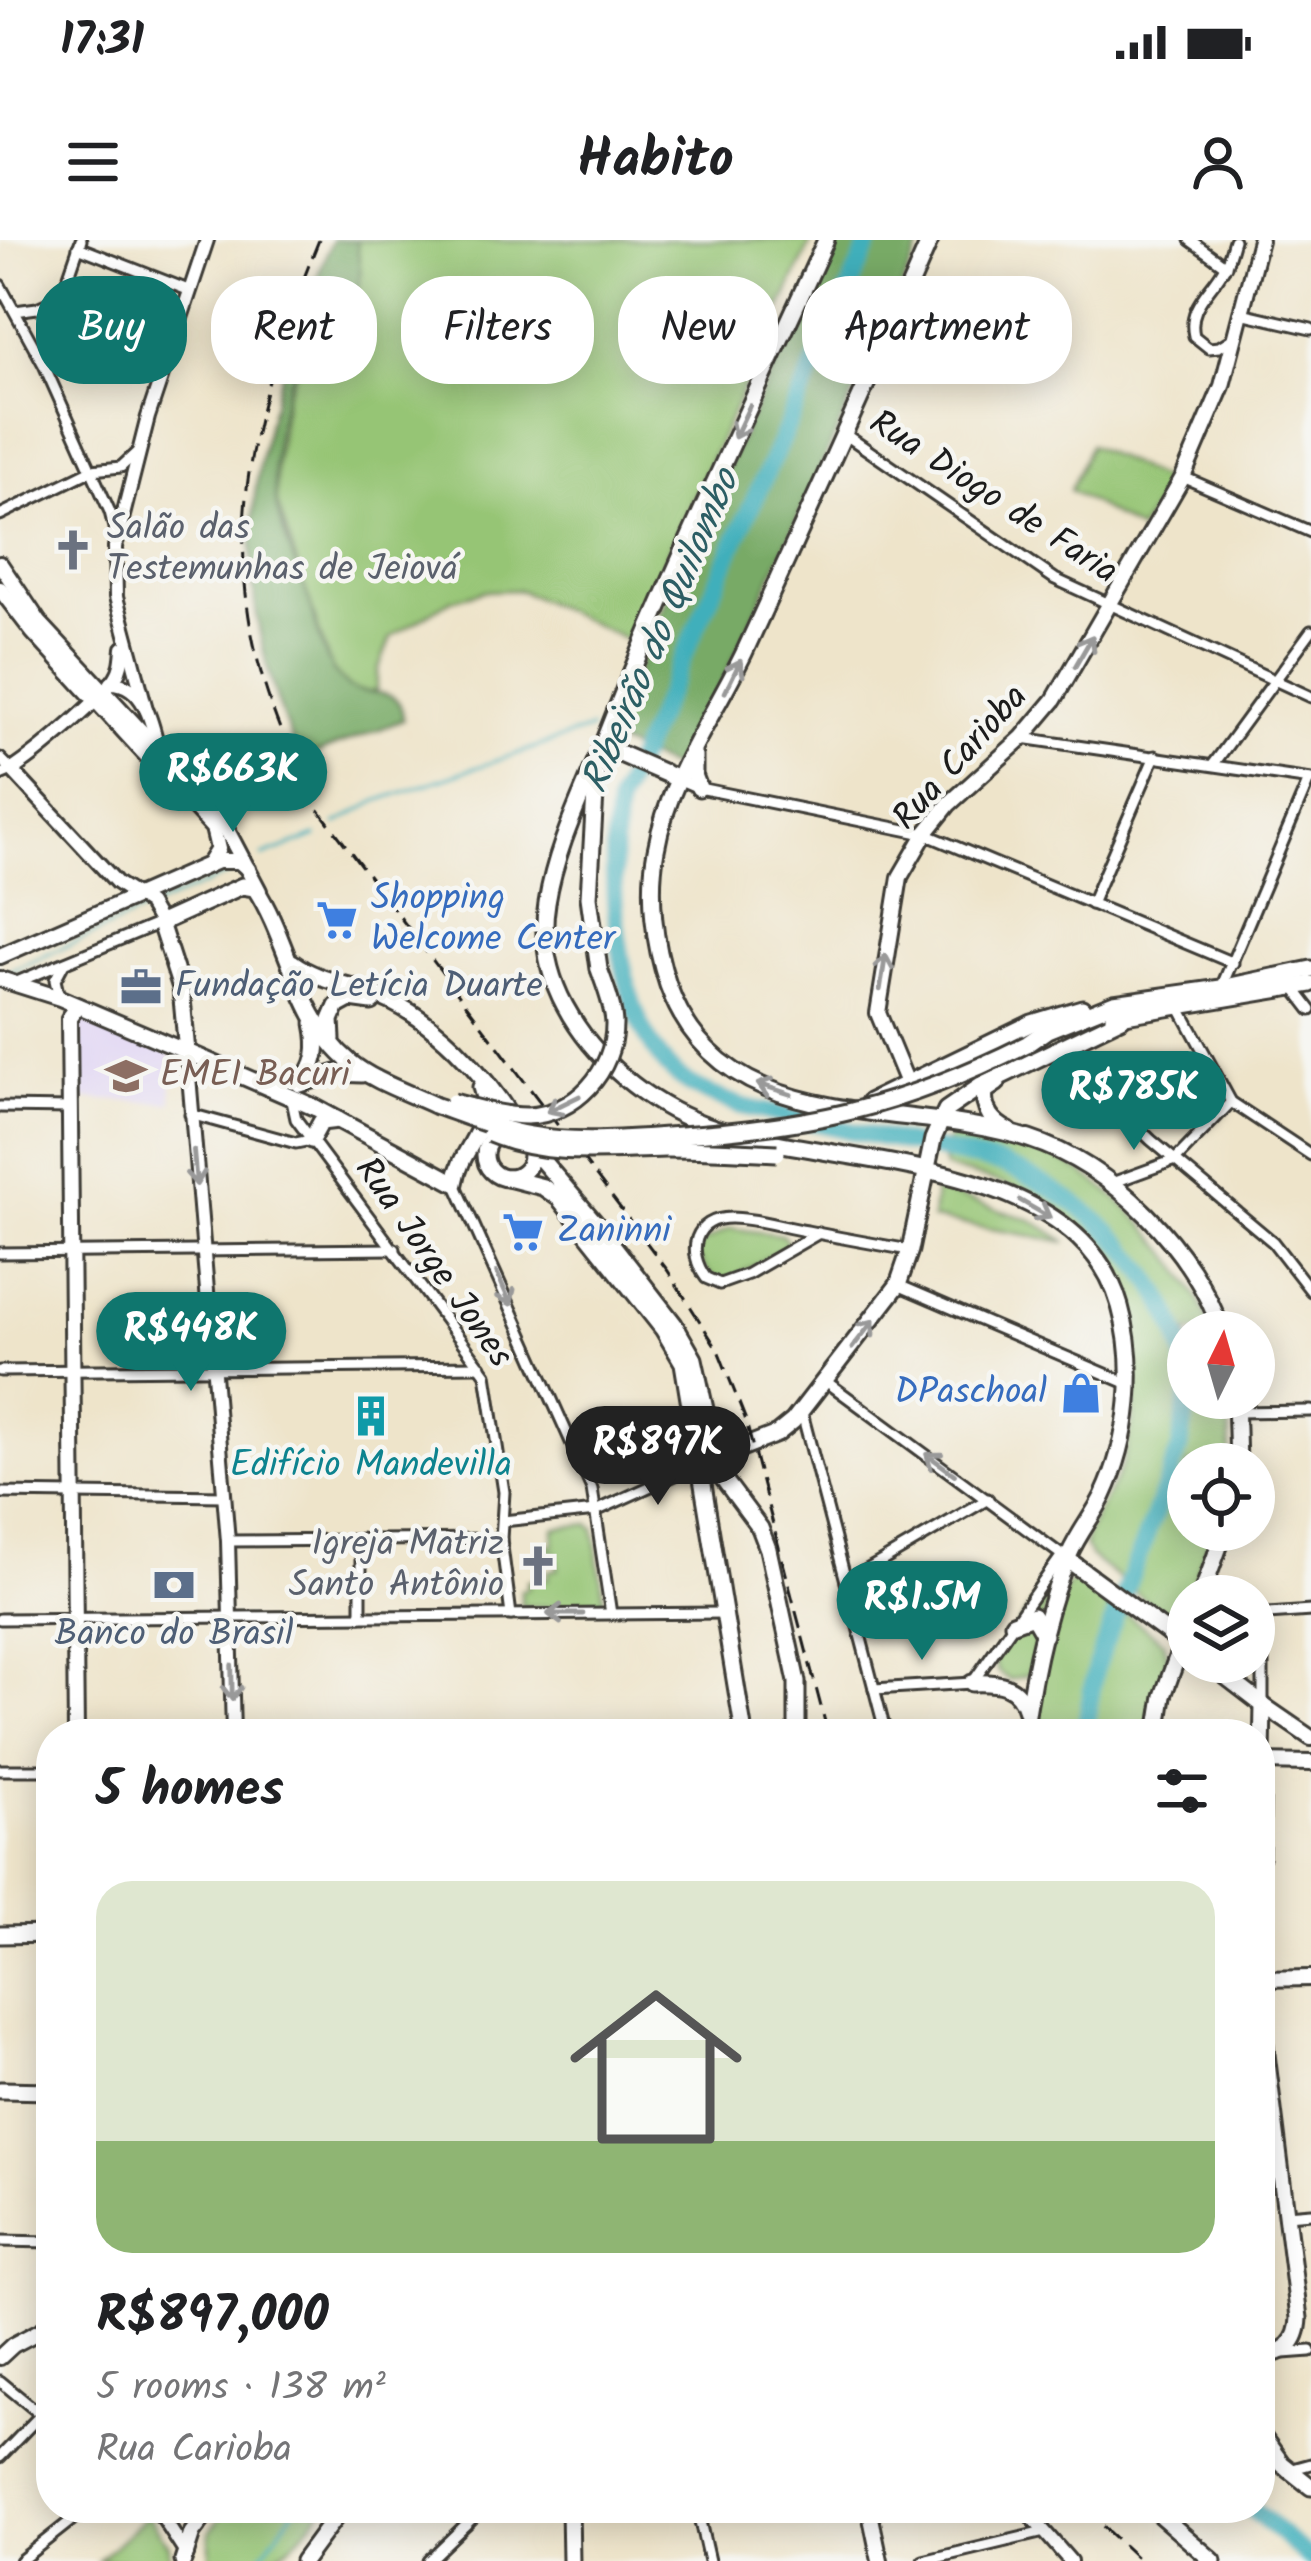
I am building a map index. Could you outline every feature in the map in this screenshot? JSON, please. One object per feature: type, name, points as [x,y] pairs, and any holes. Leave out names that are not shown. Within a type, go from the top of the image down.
[{"type":"main road","points":[[826,240],[652,617],[561,849],[546,907],[547,959],[576,1025],[613,1067],[682,1115],[770,1141],[926,1168],[1015,1197],[1085,1244],[1100,1262],[1119,1304],[1129,1384],[1122,1434],[1110,1479],[1064,1557],[1027,1719]]},
{"type":"main road","points":[[930,240],[754,630],[678,779],[656,851],[652,890],[664,974],[684,1020],[726,1070],[779,1092],[933,1132],[1029,1139]]},
{"type":"main road","name":"Rua Carioba","points":[[933,1132],[881,1026],[879,1000],[896,889],[926,834],[962,790],[1022,738],[1054,700],[1183,477],[1222,386],[1260,240]]},
{"type":"main road","points":[[0,565],[39,622],[219,814],[309,1004],[345,1058],[376,1078]]},
{"type":"main road","points":[[0,589],[32,632],[102,691],[213,828],[218,849],[208,865]]},
{"type":"main road","points":[[694,750],[699,788]]},
{"type":"main road","points":[[600,751],[627,756],[678,779]]},
{"type":"main road","points":[[435,1101],[527,1116],[550,1112],[580,1096],[604,1066],[612,1043],[612,1010],[599,969],[590,897],[591,822],[600,751]]},
{"type":"main road","points":[[0,956],[115,907],[143,901],[208,865],[232,860],[248,869]]},
{"type":"main road","points":[[187,1052],[181,988],[159,920],[242,886],[259,891]]},
{"type":"main road","points":[[286,958],[319,977],[386,999],[420,1019],[498,1096],[527,1142],[674,1324],[694,1359],[742,1719]]},
{"type":"main road","points":[[296,1090],[346,1072],[376,1078],[503,1129],[550,1138],[746,1131],[820,1121],[898,1101],[1118,1010],[1311,969]]},
{"type":"main road","points":[[5,984],[60,998],[187,1052],[296,1090],[341,1120],[456,1175],[480,1173],[543,1186],[559,1198],[663,1329],[688,1380],[707,1462],[760,1528],[794,1665],[796,1719]]},
{"type":"main road","points":[[840,1107],[866,1103],[1032,1023],[1104,1002],[1118,1010],[1180,1008],[1302,986]]},
{"type":"main road","points":[[332,1042],[331,1021],[337,1006],[350,999],[368,1000],[415,1025],[481,1087],[496,1115],[485,1156],[490,1169],[505,1178]]},
{"type":"main road","points":[[296,1090],[317,1053],[309,1004]]},
{"type":"main road","points":[[76,1719],[69,1018],[78,1006]]},
{"type":"main road","points":[[1041,1043],[985,1091],[984,1105],[1000,1127],[1071,1158],[1154,1224],[1181,1256],[1213,1311]]},
{"type":"main road","points":[[971,1056],[955,1068],[953,1079],[962,1086],[981,1086]]},
{"type":"main road","points":[[707,1462],[777,1434],[802,1413],[898,1285],[910,1250],[933,1132],[952,1103],[1011,1073]]},
{"type":"main road","points":[[456,1175],[485,1119],[481,1087]]},
{"type":"main road","points":[[435,1101],[502,1138],[551,1150],[705,1149],[855,1156]]},
{"type":"main road","points":[[311,1140],[321,1122],[341,1120]]},
{"type":"main road","points":[[493,1137],[510,1132],[527,1142]]},
{"type":"main road","points":[[505,1178],[527,1167],[527,1142]]},
{"type":"main road","points":[[468,1148],[467,1163],[480,1173]]},
{"type":"main road","points":[[1064,1557],[1167,1634]]},
{"type":"main road","points":[[1013,1623],[1033,1616],[1045,1636]]},
{"type":"main road","points":[[972,1683],[1012,1688],[1022,1700],[1025,1719]]},
{"type":"main road","points":[[1159,1719],[1169,1683]]},
{"type":"main road","points":[[1234,1683],[1311,1738]]},
{"type":"main road","points":[[1263,1705],[1263,1719]]},
{"type":"main road","points":[[1275,1762],[1311,1763]]},
{"type":"main road","points":[[0,1935],[36,1934]]},
{"type":"main road","points":[[1275,1978],[1311,1978]]},
{"type":"main road","points":[[0,2090],[36,2091]]},
{"type":"main road","points":[[1275,2131],[1299,2318],[1291,2345],[1275,2351]]},
{"type":"main road","points":[[0,2357],[6,2345],[36,2332]]},
{"type":"main road","points":[[1275,2453],[1288,2470],[1311,2486]]},
{"type":"main road","points":[[186,2558],[200,2523]]},
{"type":"main road","points":[[305,2560],[332,2523]]},
{"type":"main road","points":[[570,2523],[571,2561]]},
{"type":"main road","points":[[872,2523],[880,2561]]},
{"type":"main road","points":[[1169,2523],[1213,2561]]},
{"type":"street","points":[[159,754],[121,623],[113,577],[117,538],[140,449],[207,240]]},
{"type":"street","points":[[1190,240],[1226,266]]},
{"type":"street","points":[[1234,240],[1226,266],[1196,307],[1192,327],[1194,337],[1209,348],[1236,336]]},
{"type":"street","points":[[68,276],[80,243],[188,290]]},
{"type":"street","points":[[0,285],[36,349]]},
{"type":"street","points":[[15,311],[36,308]]},
{"type":"street","points":[[1241,313],[1311,329]]},
{"type":"street","points":[[53,384],[117,538]]},
{"type":"street","name":"Rua Diogo de Faria","points":[[843,433],[1055,580],[1311,697]]},
{"type":"street","points":[[0,515],[92,470],[121,467],[140,449]]},
{"type":"street","points":[[1183,477],[1311,532]]},
{"type":"street","points":[[6,772],[41,750],[102,691],[122,665],[121,623]]},
{"type":"street","points":[[1213,765],[1311,631]]},
{"type":"street","points":[[102,691],[129,686],[146,709]]},
{"type":"street","points":[[1022,738],[1310,780],[1221,988]]},
{"type":"street","points":[[1091,904],[1155,756]]},
{"type":"street","points":[[0,758],[6,772],[159,920],[5,984]]},
{"type":"street","points":[[678,779],[699,788],[926,834],[1233,963]]},
{"type":"street","points":[[115,907],[117,883]]},
{"type":"street","points":[[60,998],[55,980],[68,960]]},
{"type":"street","points":[[1302,986],[1311,1010]]},
{"type":"street","points":[[1180,1008],[1231,1102],[1311,1155]]},
{"type":"street","points":[[1041,1043],[1273,1242],[1311,1291]]},
{"type":"street","points":[[187,1052],[225,1496],[233,1719]]},
{"type":"street","name":"Rua Jorge Jones","points":[[296,1090],[296,1119],[481,1366],[493,1398],[504,1492],[501,1539],[511,1615]]},
{"type":"street","points":[[1109,1184],[1175,1160],[1231,1102]]},
{"type":"street","points":[[0,1107],[71,1108]]},
{"type":"street","points":[[190,1114],[296,1143],[311,1140]]},
{"type":"street","points":[[456,1175],[592,1489],[611,1614]]},
{"type":"street","points":[[818,1234],[721,1284],[706,1278],[692,1248],[694,1240],[717,1220],[728,1218],[910,1250]]},
{"type":"street","points":[[0,1253],[395,1249]]},
{"type":"street","points":[[898,1285],[1129,1384]]},
{"type":"street","points":[[0,1371],[481,1366]]},
{"type":"street","points":[[826,1382],[1064,1557],[972,1683],[874,1688]]},
{"type":"street","points":[[1275,1409],[1311,1412]]},
{"type":"street","points":[[802,1413],[882,1719]]},
{"type":"street","points":[[503,1521],[596,1511],[707,1462]]},
{"type":"street","points":[[0,1492],[225,1496]]},
{"type":"street","points":[[846,1582],[988,1499]]},
{"type":"street","points":[[361,1539],[361,1616]]},
{"type":"street","points":[[228,1540],[501,1539]]},
{"type":"street","points":[[1275,1613],[1311,1611]]},
{"type":"street","points":[[0,1619],[724,1613]]},
{"type":"street","points":[[1262,1683],[1263,1705]]},
{"type":"street","points":[[0,1770],[36,1771]]},
{"type":"street","points":[[1285,2215],[1311,2213]]},
{"type":"street","points":[[0,2241],[36,2242]]},
{"type":"street","points":[[1275,2353],[1311,2346],[1299,2318]]},
{"type":"street","points":[[0,2381],[36,2411]]},
{"type":"street","points":[[0,2457],[36,2429]]},
{"type":"street","points":[[1288,2470],[1311,2464]]},
{"type":"street","points":[[20,2561],[68,2523]]},
{"type":"street","points":[[166,2523],[186,2558]]},
{"type":"street","points":[[428,2561],[467,2523]]},
{"type":"street","points":[[701,2523],[710,2561]]},
{"type":"street","points":[[1036,2523],[1070,2561]]},
{"type":"street","points":[[923,2561],[1044,2532]]},
{"type":"shaded area","name":"EMEI Bacuri","points":[[79,1019],[170,1053],[172,1103],[83,1099]]},
{"type":"green space","points":[[332,240],[357,240],[360,276],[318,276]]},
{"type":"green space","points":[[357,240],[812,240],[778,314],[778,276],[618,276],[618,384],[746,384],[628,640],[519,590],[484,591],[451,600],[391,637],[376,690],[366,694],[352,691],[331,668],[276,500],[276,465],[291,384],[377,384],[377,276],[350,276]]},
{"type":"green space","points":[[833,240],[923,240],[907,276],[816,276]]},
{"type":"green space","points":[[802,307],[802,384],[858,384],[701,727],[675,769],[617,743],[612,736],[657,619],[766,384],[778,384],[778,358]]},
{"type":"green space","points":[[280,384],[289,384],[276,438],[276,500],[324,653],[351,688],[396,699],[403,720],[308,757],[298,755],[272,684],[257,618],[252,555],[255,494]]},
{"type":"green space","points":[[1090,445],[1168,482],[1139,531],[1070,490]]},
{"type":"green space","points":[[953,1135],[999,1140],[1033,1148],[1070,1165],[1145,1226],[1201,1305],[1203,1311],[1167,1311],[1167,1419],[1229,1419],[1230,1443],[1167,1443],[1167,1551],[1204,1551],[1196,1575],[1167,1575],[1167,1615],[1090,1556],[1085,1546],[1091,1524],[1119,1473],[1132,1424],[1136,1350],[1118,1281],[1100,1251],[1075,1224],[1007,1185],[945,1168],[940,1149]]},
{"type":"green space","points":[[935,1190],[1032,1220],[1067,1242],[932,1219]]},
{"type":"green space","points":[[730,1228],[782,1235],[789,1244],[722,1281],[709,1274],[697,1254],[700,1244]]},
{"type":"green space","points":[[589,1524],[594,1528],[604,1601],[598,1608],[521,1606],[521,1590],[528,1589],[527,1581],[548,1579],[548,1571],[558,1569],[556,1552],[547,1552],[546,1545],[554,1545],[554,1528]]},
{"type":"green space","points":[[1072,1582],[1083,1582],[1164,1642],[1167,1660],[1152,1719],[1034,1719],[1055,1609]]},
{"type":"green space","points":[[1046,1584],[1051,1588],[1028,1675],[1009,1680],[993,1660]]},
{"type":"green space","points":[[139,2523],[154,2523],[169,2545],[170,2561],[98,2561]]},
{"type":"green space","points":[[217,2523],[310,2523],[287,2548],[251,2560],[210,2561],[210,2532]]},
{"type":"waterway","name":"Ribeirão do Quilombo","points":[[871,240],[618,802],[615,903],[626,977],[650,1041],[683,1080],[741,1106],[1003,1165],[1036,1180],[1068,1199],[1123,1245],[1167,1311]]},
{"type":"waterway","points":[[336,824],[377,801],[590,729]]},
{"type":"waterway","points":[[263,856],[316,836]]},
{"type":"waterway","points":[[155,906],[228,874]]},
{"type":"waterway","points":[[2,975],[146,910]]},
{"type":"waterway","name":"Ribeirão do Quilombo","points":[[1087,1719],[1096,1666],[1180,1448],[1185,1419]]},
{"type":"waterway","points":[[257,2561],[285,2523]]},
{"type":"waterway","name":"Ribeirão do Quilombo","points":[[1268,2523],[1311,2559]]},
{"type":"railway","points":[[319,240],[267,388],[251,458],[244,526],[246,594],[259,663],[282,735],[319,810],[668,1271],[718,1350],[745,1418],[824,1719]]},
{"type":"railway","points":[[1099,2523],[1140,2561]]},
{"type":"place","name":"Salão das Testemunhas de Jeiová","points":[[73,550]]},
{"type":"place","name":"Shopping Welcome Center","points":[[337,920]]},
{"type":"place","name":"Fundação Letícia Duarte","points":[[141,987]]},
{"type":"place","name":"EMEI Bacuri","points":[[126,1076]]},
{"type":"place","name":"Zaninni","points":[[523,1232]]},
{"type":"place","name":"DPaschoal","points":[[1081,1393]]},
{"type":"place","name":"Edifício Mandevilla","points":[[371,1416]]},
{"type":"place","name":"Igreja Matriz Santo Antônio","points":[[538,1566]]},
{"type":"place","name":"Banco do Brasil","points":[[174,1585]]}]
